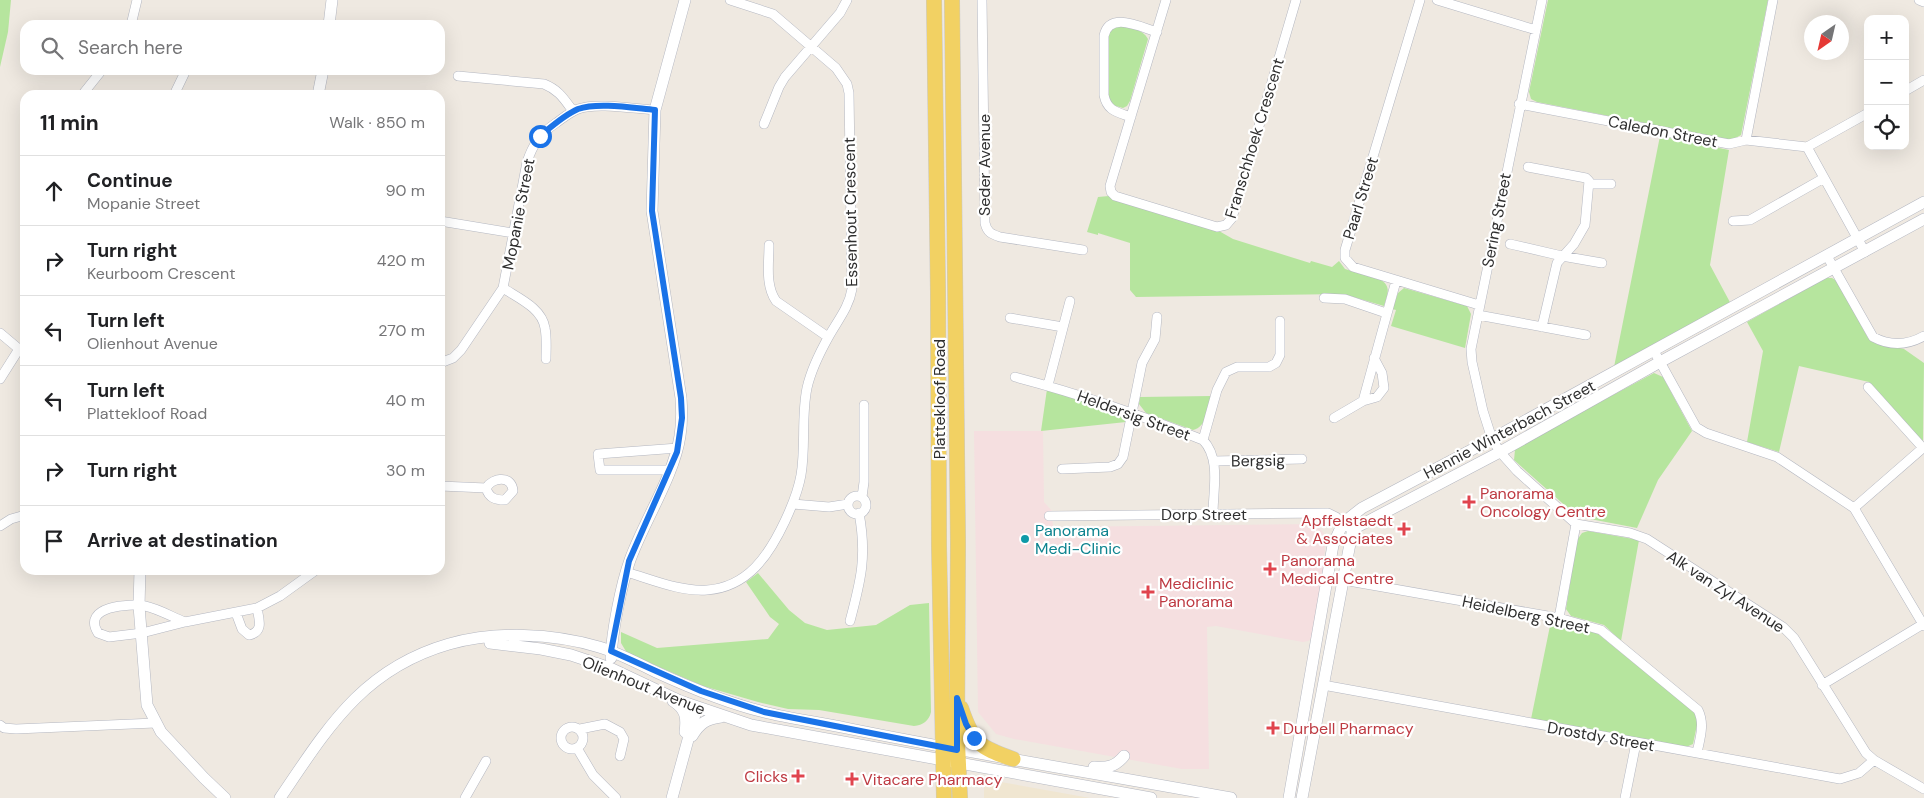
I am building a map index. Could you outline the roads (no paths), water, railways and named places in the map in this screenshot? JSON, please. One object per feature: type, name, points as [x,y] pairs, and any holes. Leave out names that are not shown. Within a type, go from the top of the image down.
[{"type":"main road","name":"Plattekloof Road","points":[[934,0],[950,756],[960,798]]},
{"type":"main road","name":"Plattekloof Road","points":[[944,798],[957,698],[958,543],[952,0]]},
{"type":"main road","points":[[957,698],[968,728],[975,740],[989,750],[1013,759]]},
{"type":"street","points":[[132,20],[137,0]]},
{"type":"street","points":[[330,20],[332,0]]},
{"type":"street","points":[[610,668],[611,651],[626,572],[678,448],[682,418],[681,398],[652,211],[655,110],[686,0]]},
{"type":"street","name":"Essenhout Crescent","points":[[626,572],[681,588],[697,590],[715,589],[732,584],[751,573],[765,558],[793,504],[801,473],[804,412],[808,386],[814,367],[828,337],[846,310],[852,289],[849,93],[847,84],[843,76],[773,14],[730,0]]},
{"type":"street","points":[[764,124],[779,87],[840,13],[847,0]]},
{"type":"street","name":"Seder Avenue","points":[[982,0],[984,223],[992,235],[1083,250]]},
{"type":"street","name":"Franschhoek Crescent","points":[[1166,0],[1110,186],[1111,192],[1115,196],[1217,227],[1226,225],[1232,218],[1296,0]]},
{"type":"street","name":"Paarl Street","points":[[1420,0],[1344,254],[1347,262],[1353,267],[1480,305]]},
{"type":"street","points":[[1437,0],[1536,30]]},
{"type":"street","name":"Sering Street","points":[[1492,439],[1471,355],[1542,0]]},
{"type":"street","points":[[1746,140],[1773,0]]},
{"type":"street","points":[[1919,0],[1924,2]]},
{"type":"street","points":[[1131,116],[1110,108],[1106,103],[1104,95],[1104,36],[1106,28],[1111,23],[1118,21],[1156,32]]},
{"type":"street","points":[[86,90],[98,75]]},
{"type":"street","points":[[176,90],[184,75]]},
{"type":"street","points":[[319,90],[322,75]]},
{"type":"street","points":[[458,76],[544,84],[555,89],[573,112]]},
{"type":"street","points":[[1909,89],[1924,80]]},
{"type":"street","name":"Caledon Street","points":[[1520,104],[1729,144],[1746,140],[1807,147]]},
{"type":"street","name":"Mopanie Street","points":[[445,362],[453,358],[461,350],[503,288],[526,162],[532,146],[544,133],[573,112],[588,107],[655,110]]},
{"type":"street","points":[[1864,115],[1807,147],[1866,252]]},
{"type":"street","points":[[1528,167],[1586,178],[1589,184],[1584,225],[1574,244],[1557,263],[1542,326]]},
{"type":"street","points":[[1733,221],[1745,222],[1824,178]]},
{"type":"street","points":[[1589,184],[1611,184]]},
{"type":"street","name":"Hennie Winterbach Street","points":[[1288,798],[1333,545],[1343,523],[1362,508],[1654,351],[1924,202]]},
{"type":"street","name":"Hennie Winterbach Street","points":[[1352,533],[1361,524],[1500,452],[1660,362],[1835,269],[1924,219]]},
{"type":"street","points":[[445,222],[513,232]]},
{"type":"street","points":[[1510,244],[1602,263]]},
{"type":"street","points":[[769,245],[769,286],[771,295],[776,301],[828,337]]},
{"type":"street","points":[[1828,256],[1873,337],[1906,344],[1924,336]]},
{"type":"street","points":[[1363,401],[1396,281]]},
{"type":"street","points":[[503,288],[534,309],[542,317],[545,327],[546,359]]},
{"type":"street","points":[[1324,298],[1344,299],[1386,313]]},
{"type":"street","points":[[1048,385],[1070,301]]},
{"type":"street","points":[[1478,315],[1586,335]]},
{"type":"street","points":[[1062,469],[1110,468],[1118,464],[1122,457],[1133,412],[1143,360],[1155,339],[1157,317]]},
{"type":"street","points":[[1010,318],[1063,327]]},
{"type":"street","points":[[1203,440],[1217,390],[1226,372],[1237,367],[1269,367],[1276,363],[1280,355],[1280,321]]},
{"type":"street","points":[[0,334],[20,347]]},
{"type":"street","points":[[0,379],[20,351]]},
{"type":"street","points":[[1654,351],[1692,422],[1701,431],[1777,457],[1854,508],[1923,625],[1822,685]]},
{"type":"street","points":[[1334,418],[1363,401],[1377,397],[1384,388],[1382,373],[1374,358]]},
{"type":"street","name":"Heldersig Street","points":[[1015,377],[1048,385],[1133,412],[1203,440],[1210,447],[1214,461],[1213,514]]},
{"type":"street","points":[[1854,508],[1923,447],[1868,387]]},
{"type":"street","points":[[848,504],[850,510],[854,513],[859,513],[865,508],[866,504],[862,497],[864,482],[864,405]]},
{"type":"street","points":[[1492,439],[1500,452],[1517,471],[1576,524],[1559,618]]},
{"type":"street","points":[[669,470],[600,470],[598,454],[678,448]]},
{"type":"street","name":"Bergsig","points":[[1214,461],[1302,459]]},
{"type":"street","points":[[445,486],[486,488]]},
{"type":"street","points":[[793,504],[829,507],[848,504],[853,497],[862,497]]},
{"type":"street","points":[[850,621],[863,566],[859,513]]},
{"type":"street","name":"Dorp Street","points":[[1049,516],[1328,514],[1336,517],[1352,533]]},
{"type":"street","points":[[0,526],[11,519],[20,516]]},
{"type":"street","name":"Alk van Zyl Avenue","points":[[1576,524],[1640,535],[1776,622],[1794,638],[1860,745],[1874,760],[1924,789]]},
{"type":"street","points":[[1302,798],[1352,533]]},
{"type":"street","points":[[140,575],[139,606],[147,705],[155,723],[169,742],[225,798]]},
{"type":"street","points":[[185,622],[147,607],[139,606],[102,610],[95,617],[94,623],[98,633],[103,636],[142,633],[185,622],[236,613],[257,608],[280,596],[309,575]]},
{"type":"street","name":"Heidelberg Street","points":[[1343,580],[1559,618],[1601,630],[1698,710],[1702,717],[1702,727],[1697,753]]},
{"type":"street","points":[[236,613],[242,629],[249,635],[259,629],[257,608]]},
{"type":"street","name":"Olienhout Avenue","points":[[280,798],[324,733],[361,691],[380,676],[404,662],[449,644],[487,637],[541,636],[572,641],[611,651],[728,701],[764,712],[950,756]]},
{"type":"street","name":"Olienhout Avenue","points":[[461,642],[507,644],[571,656],[610,668],[657,691],[722,716],[785,732],[950,756]]},
{"type":"street","points":[[652,670],[658,676],[686,693],[697,707]]},
{"type":"street","name":"Drostdy Street","points":[[1323,685],[1840,779],[1860,773],[1874,760]]},
{"type":"street","points":[[657,691],[683,710],[686,716],[686,744]]},
{"type":"street","points":[[697,707],[711,702],[728,701]]},
{"type":"street","points":[[672,798],[697,707]]},
{"type":"street","points":[[686,744],[699,725],[710,718],[722,716]]},
{"type":"street","points":[[0,725],[4,728],[16,729],[155,723]]},
{"type":"street","points":[[580,730],[605,724],[620,732],[624,739],[620,756]]},
{"type":"street","points":[[568,727],[576,727],[580,730],[583,739],[577,748],[570,749],[563,746],[560,735],[568,727]]},
{"type":"street","points":[[1626,798],[1636,743]]},
{"type":"street","points":[[577,748],[593,775],[616,798]]},
{"type":"street","points":[[950,756],[1013,759],[1048,764],[1231,798]]},
{"type":"street","points":[[950,756],[1152,798]]},
{"type":"street","points":[[1048,764],[1066,763],[1109,767],[1117,763],[1124,756]]},
{"type":"street","points":[[465,798],[486,761]]},
{"type":"place","name":"Panorama Oncology Centre","points":[[1469,502]]},
{"type":"place","name":"Apffelstaedt & Associates","points":[[1404,529]]},
{"type":"place","name":"Panorama Medi-Clinic","points":[[1025,539]]},
{"type":"place","name":"Panorama Medical Centre","points":[[1270,569]]},
{"type":"place","name":"Mediclinic Panorama","points":[[1148,592]]},
{"type":"place","name":"Durbell Pharmacy","points":[[1273,728]]},
{"type":"place","name":"Clicks","points":[[798,776]]},
{"type":"place","name":"Vitacare Pharmacy","points":[[852,779]]}]
